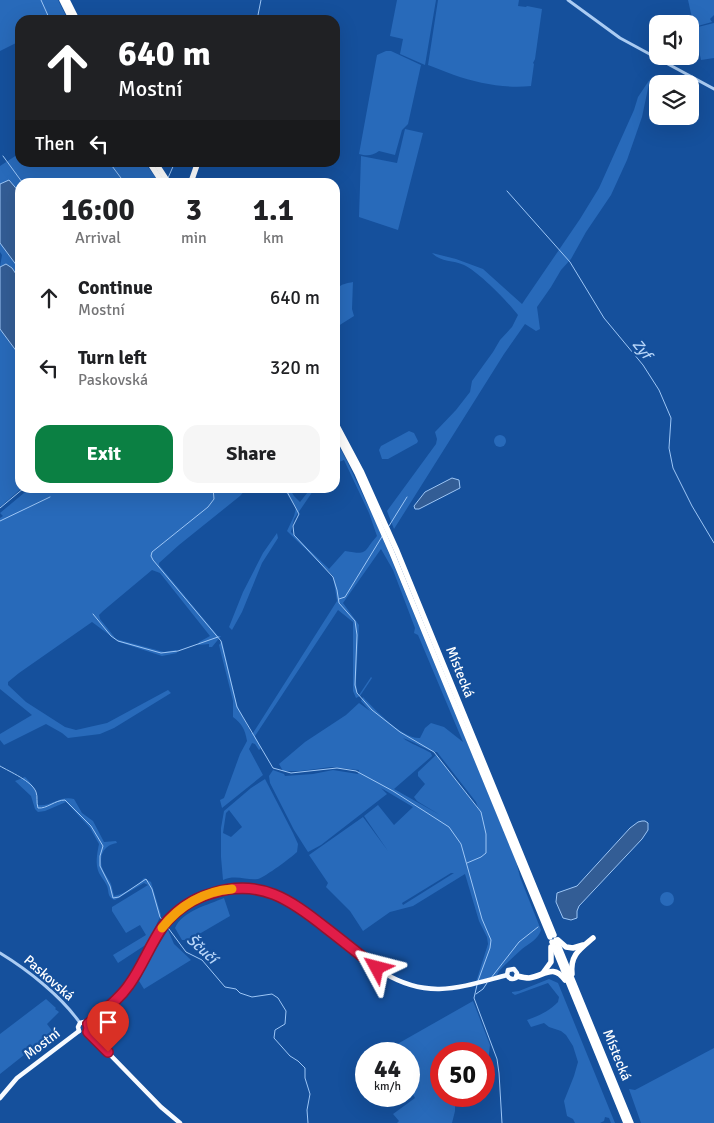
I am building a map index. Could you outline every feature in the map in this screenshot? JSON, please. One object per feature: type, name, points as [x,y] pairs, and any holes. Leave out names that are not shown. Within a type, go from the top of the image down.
[{"type":"highway","points":[[62,0],[70,15]]},
{"type":"highway","points":[[67,0],[74,15]]},
{"type":"highway","points":[[152,167],[159,178]]},
{"type":"highway","points":[[158,167],[166,178]]},
{"type":"highway","name":"Místecká","points":[[340,431],[361,471],[393,543],[553,939],[630,1123]]},
{"type":"highway","name":"Místecká","points":[[340,441],[357,473],[389,545],[548,926]]},
{"type":"highway","points":[[573,987],[572,958],[578,950],[593,938]]},
{"type":"highway","points":[[553,939],[569,948],[585,944]]},
{"type":"highway","points":[[543,973],[550,965],[553,939]]},
{"type":"highway","points":[[517,976],[528,978],[552,971],[559,973],[573,987]]},
{"type":"highway","name":"Místecká","points":[[573,987],[626,1123]]},
{"type":"main road","points":[[88,1024],[124,992],[166,924],[188,904],[204,895],[228,889],[255,889],[285,899],[308,914],[377,968],[398,981],[420,988],[435,990],[465,987],[504,976],[511,979],[517,976],[517,971],[513,968],[508,970],[504,976]]},
{"type":"main road","points":[[88,1024],[80,1023],[78,1027],[82,1034],[88,1032]]},
{"type":"main road","points":[[88,1024],[88,1032],[161,1107],[180,1123]]},
{"type":"main road","name":"Mostní","points":[[0,1098],[17,1078],[79,1031]]},
{"type":"street","points":[[568,0],[620,38],[714,89]]},
{"type":"street","name":"Paskovská","points":[[0,953],[21,966],[61,1001],[80,1023]]},
{"type":"shaded area","points":[[0,0],[58,0],[66,15],[15,15],[15,44],[0,51]]},
{"type":"shaded area","points":[[397,0],[436,0],[425,65],[400,54],[403,39],[390,36]]},
{"type":"shaded area","points":[[438,0],[519,0],[518,6],[542,9],[531,86],[511,87],[482,83],[428,65]]},
{"type":"shaded area","points":[[688,0],[714,0],[714,15],[710,19],[712,22],[699,26],[699,15],[691,15]]},
{"type":"shaded area","points":[[714,23],[714,58],[701,60],[699,27]]},
{"type":"shaded area","points":[[391,51],[421,65],[408,124],[402,130],[395,155],[379,151],[369,155],[359,154],[377,55]]},
{"type":"shaded area","points":[[649,80],[642,117],[627,160],[611,195],[586,232],[571,259],[561,270],[537,307],[540,329],[536,331],[525,324],[504,354],[394,529],[387,511],[436,444],[435,432],[470,392],[472,381],[500,340],[512,327],[518,315],[477,274],[460,263],[439,258],[432,253],[483,269],[522,304],[599,188],[638,97]]},
{"type":"shaded area","points":[[405,129],[423,133],[398,230],[359,217],[361,156],[397,163]]},
{"type":"shaded area","points":[[15,156],[15,167],[148,167],[156,178],[15,178],[15,187],[9,180],[0,184],[0,166]]},
{"type":"shaded area","points":[[9,180],[15,187],[15,263],[0,243],[0,184]]},
{"type":"shaded area","points":[[0,243],[15,263],[15,272],[12,268],[3,265],[0,267],[2,255]]},
{"type":"shaded area","points":[[6,264],[15,272],[15,349],[0,329],[0,267]]},
{"type":"shaded area","points":[[353,282],[352,309],[354,316],[340,325],[340,287]]},
{"type":"shaded area","points":[[0,329],[15,349],[16,493],[0,507]]},
{"type":"shaded area","points":[[409,431],[414,433],[418,441],[417,443],[388,459],[382,459],[379,450],[381,446]]},
{"type":"shaded area","points":[[498,435],[502,435],[506,441],[502,447],[498,447],[494,443],[494,439]]},
{"type":"shaded area","points":[[340,448],[378,527],[516,861],[520,877],[541,930],[536,938],[513,957],[497,975],[476,982],[488,944],[465,874],[413,906],[390,912],[363,931],[350,911],[326,887],[328,883],[309,855],[363,817],[388,851],[364,816],[378,805],[394,825],[413,807],[381,788],[387,794],[321,845],[308,852],[294,830],[270,783],[269,776],[273,770],[285,776],[333,770],[358,774],[359,770],[331,767],[283,771],[279,764],[305,742],[346,715],[359,703],[370,711],[361,701],[363,697],[390,723],[406,734],[420,738],[425,728],[431,723],[444,727],[463,742],[418,635],[414,633],[415,628],[393,570],[381,549],[343,603],[359,625],[357,694],[359,695],[372,678],[360,696],[356,698],[353,691],[353,622],[338,610],[255,736],[261,748],[259,750],[252,743],[249,749],[263,775],[222,808],[220,800],[224,798],[240,754],[247,741],[243,727],[233,717],[233,701],[219,645],[222,641],[237,705],[251,733],[253,733],[337,601],[333,576],[287,531],[296,508],[286,493],[292,493],[300,502],[307,493],[312,493],[294,519],[291,532],[329,569],[345,551],[362,552],[367,549],[377,536],[369,513],[344,460],[340,462]],"holes":[[[403,738],[437,752],[476,802],[479,810],[436,755],[418,772],[418,776],[425,784],[414,797],[417,801],[440,815],[394,789],[432,756],[431,753]],[[454,873],[403,905],[402,903]]]},
{"type":"shaded area","points":[[452,478],[459,480],[460,488],[419,509],[415,509],[414,506],[425,492]]},
{"type":"shaded area","points":[[24,493],[243,493],[159,563],[218,636],[221,636],[212,647],[209,647],[209,644],[198,645],[199,642],[210,636],[160,573],[152,570],[103,611],[99,615],[100,619],[116,639],[164,652],[176,650],[177,653],[162,656],[119,642],[92,622],[19,673],[8,682],[8,685],[26,702],[65,727],[76,730],[107,723],[168,690],[171,693],[114,728],[100,734],[68,738],[46,724],[4,745],[0,740],[0,734],[32,715],[0,689],[0,518],[3,516],[0,513]]},
{"type":"shaded area","points":[[277,533],[278,538],[262,563],[242,612],[232,630],[229,627],[243,592],[263,553]]},
{"type":"shaded area","points":[[25,777],[35,790],[38,805],[69,798],[74,799],[82,813],[93,821],[104,842],[116,841],[117,843],[105,849],[101,861],[114,896],[130,889],[144,878],[151,882],[161,915],[147,944],[118,963],[113,955],[146,935],[140,925],[126,933],[112,911],[112,907],[148,885],[144,883],[115,900],[110,897],[97,866],[99,844],[90,828],[66,802],[38,812],[35,809],[31,796],[15,781]]},
{"type":"shaded area","points":[[265,779],[298,844],[297,852],[258,879],[228,878],[223,880],[221,828],[224,811],[251,788]],"holes":[[[229,810],[242,827],[231,837],[223,833],[226,813]]]},
{"type":"shaded area","points":[[642,821],[648,823],[648,830],[642,839],[579,906],[577,918],[571,920],[563,918],[556,902],[557,893],[577,886],[630,828]]},
{"type":"shaded area","points":[[667,892],[672,894],[674,899],[672,904],[667,906],[662,904],[660,899],[662,894]]},
{"type":"shaded area","points":[[224,898],[230,916],[189,940],[182,940],[175,928],[183,917],[196,909]]},
{"type":"shaded area","points":[[168,930],[174,944],[191,960],[144,989],[139,981]]},
{"type":"shaded area","points":[[549,979],[558,983],[615,1123],[611,1123],[609,1118],[605,1117],[604,1121],[600,1123],[575,1123],[573,1119],[567,1116],[564,1101],[578,1062],[573,1046],[561,1031],[544,1023],[531,1027],[527,1020],[551,1008],[558,1002],[559,997],[548,983],[515,995],[512,993]]},
{"type":"shaded area","points":[[46,999],[59,1012],[47,1024],[53,1032],[0,1074],[0,1034]]},
{"type":"shaded area","points":[[473,1001],[489,1042],[430,1042],[430,1107],[455,1107],[452,1123],[397,1123],[399,1121],[393,1114],[403,1107],[420,1107],[420,1042],[401,1042]]},
{"type":"shaded area","points":[[714,1048],[714,1123],[641,1123],[629,1089],[635,1090]]},
{"type":"waterway","points":[[41,0],[48,15]]},
{"type":"waterway","points":[[258,15],[261,0]]},
{"type":"waterway","points":[[3,156],[19,178]]},
{"type":"waterway","points":[[113,167],[121,178]]},
{"type":"waterway","points":[[168,178],[173,167]]},
{"type":"waterway","name":"Zyf","points":[[507,191],[570,262],[604,318],[643,365],[659,390],[671,418],[669,448],[673,468],[692,506],[714,543]]},
{"type":"waterway","points":[[0,508],[18,493]]},
{"type":"waterway","points":[[213,493],[214,499],[208,507],[152,552],[153,560],[221,641],[237,707],[273,768],[291,773],[337,768],[356,771],[393,791],[449,827],[461,844],[482,919],[491,940],[478,981]]},
{"type":"waterway","points":[[288,493],[299,514],[293,526],[294,535],[333,577],[339,603],[355,621],[357,635],[355,685],[357,693],[372,710],[400,732],[434,752],[481,812],[486,834],[486,853],[467,863]]},
{"type":"waterway","name":"Ščučí","points":[[0,521],[50,497]]},
{"type":"waterway","points":[[389,526],[407,497]]},
{"type":"waterway","points":[[339,599],[345,597],[383,535]]},
{"type":"waterway","points":[[93,614],[111,636],[118,641],[161,653],[178,651],[218,637]]},
{"type":"waterway","name":"Ščučí","points":[[0,766],[34,788],[37,794],[38,808],[65,800],[91,826],[103,846],[100,866],[110,886],[113,898],[119,897],[146,879],[152,889],[160,917],[186,952],[202,960],[225,987],[236,989],[240,993],[252,997],[272,994],[278,998],[286,1011],[285,1024],[275,1030],[274,1038],[290,1056],[305,1068],[305,1078],[310,1094],[307,1110],[308,1123]]},
{"type":"waterway","points":[[491,978],[519,942],[538,927]]},
{"type":"waterway","points":[[476,994],[487,983]]},
{"type":"waterway","points":[[477,985],[474,998],[497,1059],[502,1123]]},
{"type":"slow traffic","points":[[162,928],[176,913],[197,898],[232,889]]},
{"type":"route","points":[[108,1052],[88,1032],[88,1024],[124,992],[134,978],[157,935],[167,922],[188,904],[210,893],[242,888],[263,890],[278,895],[296,905],[377,968]]}]
